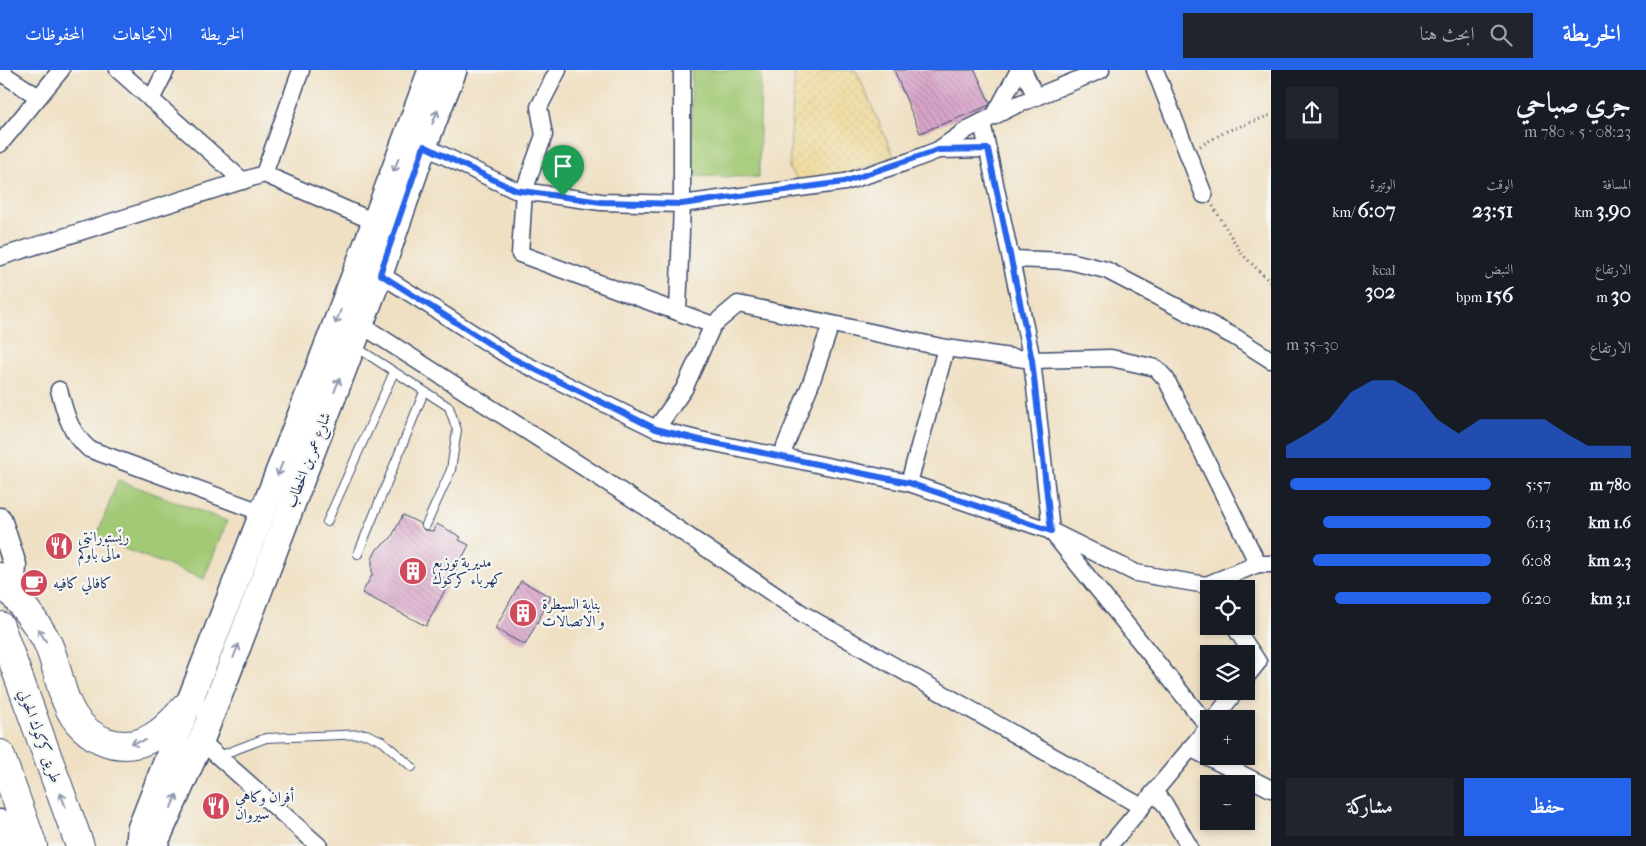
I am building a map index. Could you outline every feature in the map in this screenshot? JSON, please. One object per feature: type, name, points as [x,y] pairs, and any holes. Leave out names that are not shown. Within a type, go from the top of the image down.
[{"type":"highway","points":[[6,585],[46,639],[67,705],[81,725],[96,739],[112,744],[142,742],[160,733],[190,703]]},
{"type":"highway","name":"طريق كركوك الحولي","points":[[0,626],[80,846]]},
{"type":"highway","points":[[0,754],[33,846]]},
{"type":"main road","name":"شارع عمر بن الخطاب","points":[[154,846],[210,748],[214,674],[263,513],[375,222],[431,70]]},
{"type":"main road","name":"شارع عمر بن الخطاب","points":[[139,846],[143,822],[190,703],[214,674],[356,334],[380,274],[424,146],[454,70]]},
{"type":"main road","points":[[0,519],[16,565],[6,585]]},
{"type":"main road","points":[[0,821],[9,846]]},
{"type":"street","points":[[0,144],[60,70]]},
{"type":"street","points":[[118,70],[243,181]]},
{"type":"street","points":[[151,100],[166,70]]},
{"type":"street","points":[[264,174],[301,70]]},
{"type":"street","points":[[558,70],[539,107],[544,135],[524,191],[520,254],[713,325]]},
{"type":"street","points":[[678,311],[682,204],[682,70]]},
{"type":"street","points":[[1019,70],[988,119],[988,149],[1032,360],[1051,531],[1200,716]]},
{"type":"street","points":[[1023,70],[1036,97]]},
{"type":"street","points":[[424,146],[515,190],[601,202],[682,204],[844,182],[938,150],[988,119],[1101,70]]},
{"type":"street","points":[[1155,70],[1207,197]]},
{"type":"street","points":[[0,72],[37,96]]},
{"type":"street","points":[[938,150],[988,149]]},
{"type":"street","points":[[0,257],[264,174],[375,222]]},
{"type":"street","points":[[1012,259],[1069,261],[1106,270],[1235,337],[1271,360]]},
{"type":"street","points":[[380,274],[510,357],[656,429],[700,440],[909,483],[1051,531],[1136,573],[1200,585]]},
{"type":"street","points":[[656,429],[684,388],[713,325],[738,304],[946,348],[1032,360],[1111,358],[1156,368],[1166,379],[1265,564],[1225,580]]},
{"type":"street","points":[[781,456],[811,383],[832,324]]},
{"type":"street","points":[[356,334],[644,506],[803,614],[1142,807]]},
{"type":"street","points":[[909,483],[946,348]]},
{"type":"street","points":[[59,390],[67,419],[75,437],[89,449],[263,513]]},
{"type":"street","points":[[1221,710],[1229,700]]},
{"type":"street","points":[[1109,846],[1200,736]]},
{"type":"street","points":[[210,748],[319,846]]},
{"type":"street","points":[[1190,748],[1271,789]]},
{"type":"street","points":[[1154,792],[1164,803],[1189,846]]},
{"type":"lane","points":[[356,334],[394,372],[449,407],[457,430],[451,470],[426,525]]},
{"type":"lane","points":[[327,522],[394,372]]},
{"type":"lane","points":[[358,554],[424,392]]},
{"type":"lane","points":[[210,748],[266,738],[366,734],[382,741],[412,767]]},
{"type":"path","points":[[1196,150],[1201,145],[1227,131],[1271,115]]},
{"type":"path","points":[[1207,197],[1241,253],[1271,283]]},
{"type":"sand","points":[[795,70],[856,70],[894,157],[844,175],[800,182],[789,169]]},
{"type":"green space","points":[[692,70],[761,70],[759,177],[690,176]]},
{"type":"green space","points":[[118,480],[227,521],[204,579],[96,538]]},
{"type":"building","points":[[894,70],[975,70],[990,103],[988,106],[920,133]]},
{"type":"building","name":"مديرية توزيع كهرباء كركوك","points":[[403,515],[421,524],[424,530],[433,531],[437,524],[461,537],[459,540],[469,545],[426,626],[362,593],[372,575],[372,559],[377,549],[391,538]]},
{"type":"building","name":"بناية السيطرة و الاتصالات","points":[[521,581],[551,597],[525,645],[495,629]]},
{"type":"place","name":"رێستورانتی ماڵی باوکم","points":[[59,546]]},
{"type":"place","name":"مديرية توزيع كهرباء كركوك","points":[[413,571]]},
{"type":"place","name":"كافالي كافيه","points":[[34,583]]},
{"type":"place","name":"بناية السيطرة و الاتصالات","points":[[523,613]]},
{"type":"place","name":"أفران وكاهي سيروان","points":[[216,806]]},
{"type":"route","points":[[424,146],[515,190],[563,196],[601,202],[682,204],[844,182],[938,150],[988,149],[1032,360],[1051,531],[909,483],[700,440],[656,429],[510,357],[380,274],[424,146]]}]
